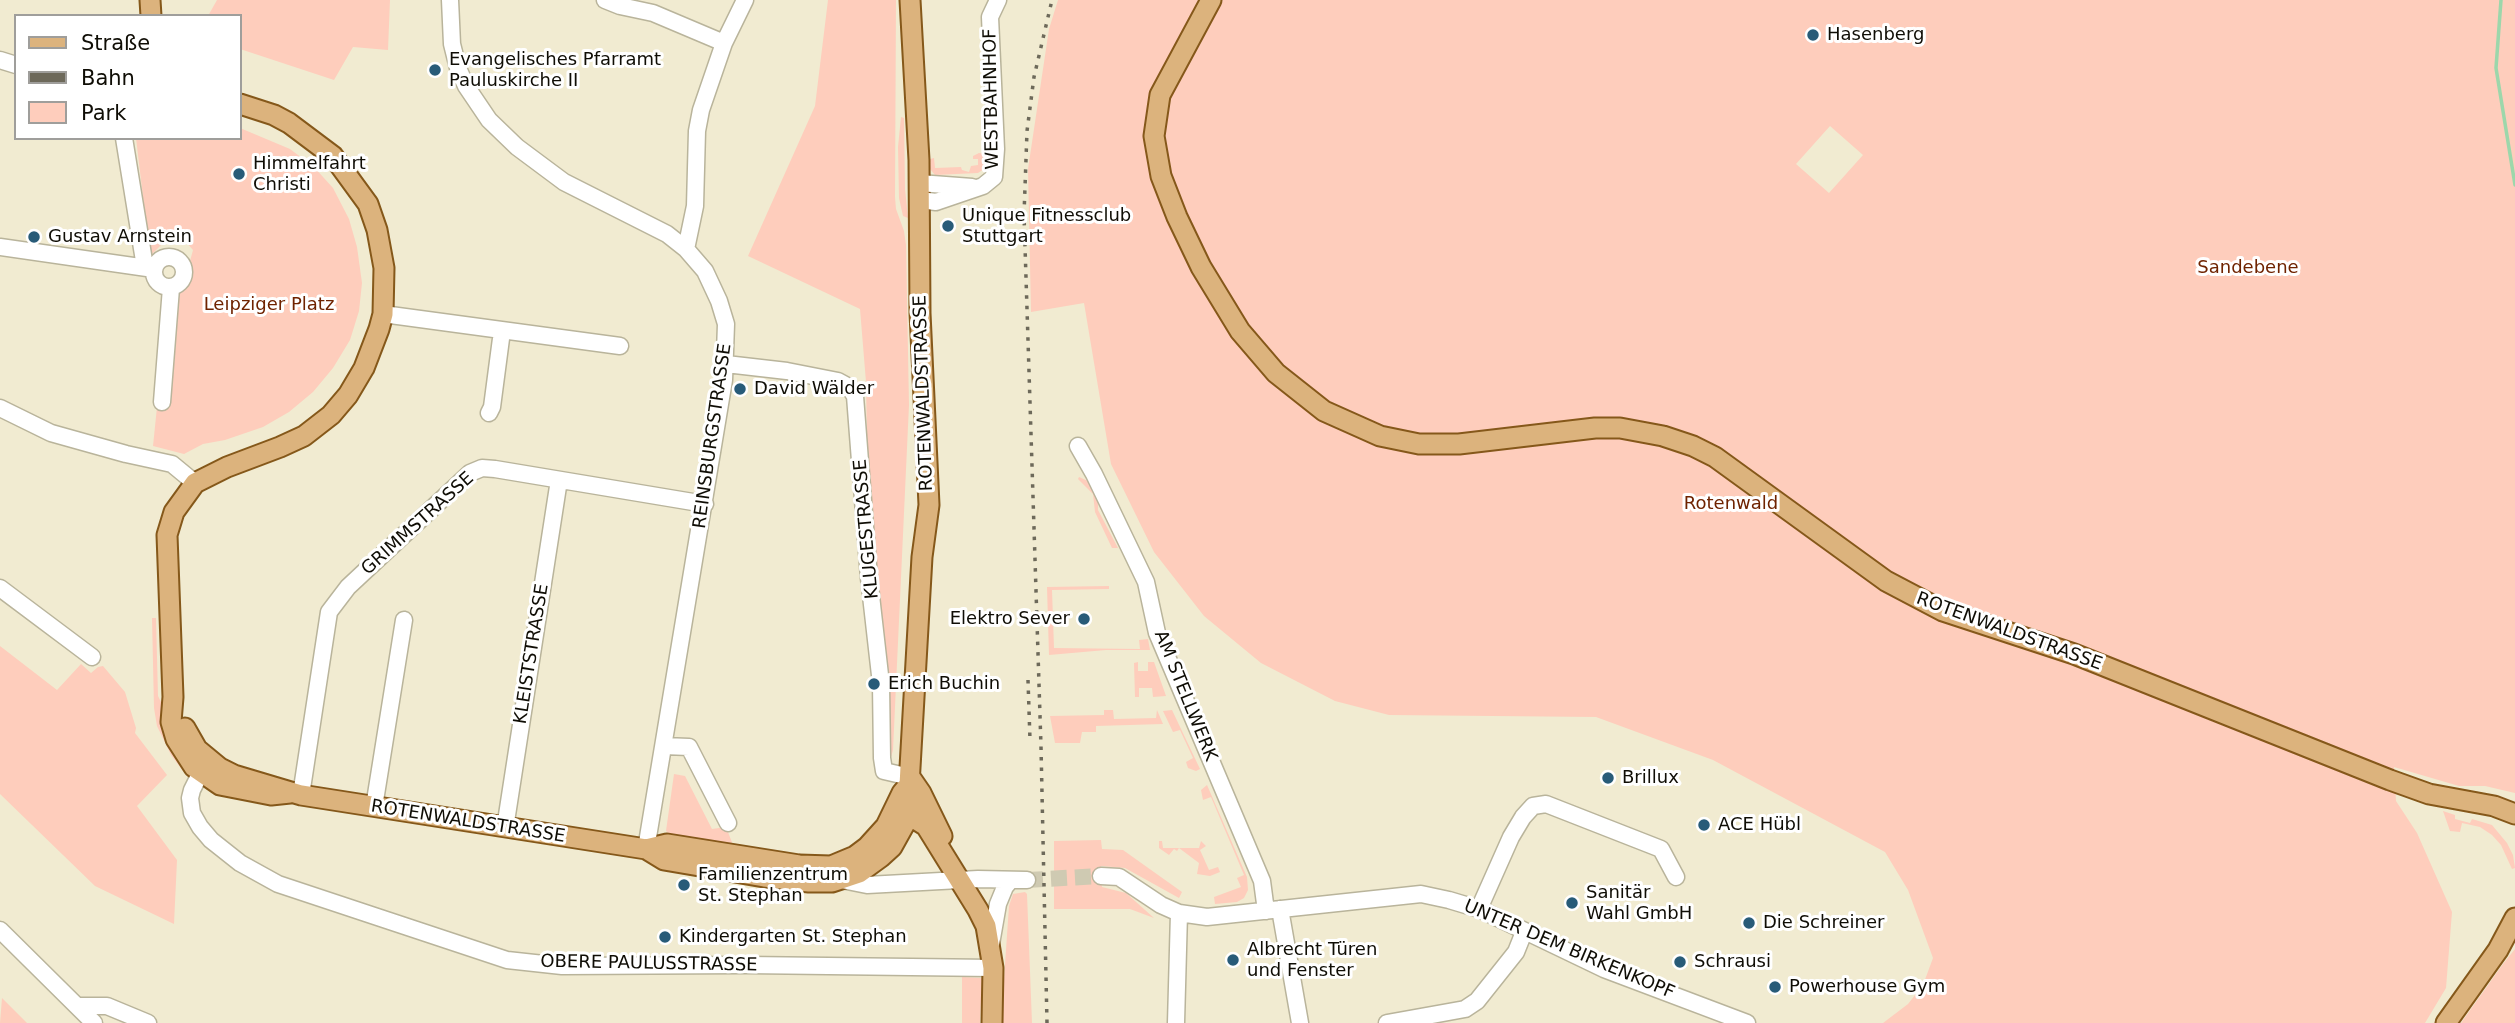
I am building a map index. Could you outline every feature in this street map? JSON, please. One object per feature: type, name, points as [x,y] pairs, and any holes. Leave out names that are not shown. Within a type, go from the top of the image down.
[{"type":"main road","name":"ROTENWALDSTRASSE","points":[[765,868],[809,882],[842,880],[859,873],[892,847],[910,816],[909,781],[922,557],[929,505],[922,366],[920,192],[910,0]]},
{"type":"main road","name":"ROTENWALDSTRASSE","points":[[1211,0],[1160,95],[1154,136],[1161,176],[1201,267],[1240,331],[1276,373],[1324,411],[1380,436],[1419,443],[1459,444],[1595,428],[1620,428],[1663,436],[1693,446],[1715,457],[1886,581],[1943,611],[2074,654],[2398,783],[2429,793],[2494,806],[2515,814]]},
{"type":"main road","name":"ROTENWALDSTRASSE","points":[[242,105],[274,115],[305,133],[333,156],[368,204],[377,230],[384,268],[383,314],[364,368],[348,395],[331,415],[304,436],[195,483],[174,512],[167,535],[173,698],[204,766],[295,794],[646,849],[664,860],[765,868],[831,866],[855,856],[873,842],[886,826],[909,781]]},
{"type":"main road","points":[[909,781],[921,793],[941,834],[945,855]]},
{"type":"main road","name":"ROTENWALDSTRASSE","points":[[2494,806],[2515,805]]},
{"type":"main road","points":[[886,826],[910,816],[926,826],[978,910],[990,945],[993,968],[992,1023]]},
{"type":"main road","points":[[2446,1023],[2498,950],[2515,918]]},
{"type":"main road","points":[[2498,950],[2515,932]]},
{"type":"street","name":"REINSBURGSTRASSE","points":[[450,0],[451,34],[458,68],[466,86],[489,120],[517,147],[564,182],[667,234],[686,249],[705,271],[719,300],[726,324],[726,364],[705,504],[646,849]]},
{"type":"street","points":[[605,0],[653,13],[724,43]]},
{"type":"street","points":[[686,249],[696,200],[697,131],[701,110],[724,43],[745,0]]},
{"type":"street","name":"WESTBAHNHOF","points":[[920,192],[983,186],[994,177],[996,172],[990,17],[998,0]]},
{"type":"street","points":[[0,247],[149,268],[163,258],[170,257],[182,264],[185,274],[178,286],[166,287],[156,281],[149,268],[124,140]]},
{"type":"street","points":[[162,402],[172,288]]},
{"type":"street","points":[[383,314],[620,346]]},
{"type":"street","points":[[489,413],[502,331]]},
{"type":"street","name":"KLUGESTRASSE","points":[[726,364],[838,381],[849,387],[855,396],[869,578],[881,684],[882,758],[884,771],[909,781]]},
{"type":"street","points":[[0,408],[51,433],[172,464],[195,483]]},
{"type":"street","name":"AM STELLWERK","points":[[1078,446],[1146,582],[1157,633],[1262,881],[1273,910],[1300,1023]]},
{"type":"street","name":"GRIMMSTRASSE","points":[[295,794],[329,612],[348,587],[470,473],[482,468],[495,469],[705,504]]},
{"type":"street","name":"KLEISTSTRASSE","points":[[505,828],[559,480]]},
{"type":"street","points":[[0,588],[92,657]]},
{"type":"street","points":[[374,807],[404,620]]},
{"type":"street","points":[[664,746],[689,747],[728,823]]},
{"type":"street","name":"OBERE PAULUSSTRASSE","points":[[204,766],[190,798],[192,813],[211,840],[256,873],[278,884],[507,960],[562,966],[993,968]]},
{"type":"street","points":[[1479,909],[1511,837],[1522,817],[1533,806],[1546,804],[1661,849],[1676,877]]},
{"type":"street","name":"UNTER DEM BIRKENKOPF","points":[[1101,876],[1119,877],[1161,905],[1179,913],[1207,917],[1421,894],[1479,909],[1604,969],[1747,1023]]},
{"type":"street","name":"ROTENWALDSTRASSE","points":[[842,880],[867,885],[960,880]]},
{"type":"street","points":[[960,880],[1027,880]]},
{"type":"street","points":[[990,945],[998,904],[1010,881]]},
{"type":"street","points":[[1176,1023],[1179,913]]},
{"type":"street","points":[[1387,1023],[1465,1009],[1477,1001],[1516,952],[1524,932]]},
{"type":"street","points":[[4,942],[94,1023]]},
{"type":"street","points":[[78,1006],[107,1006],[148,1023]]},
{"type":"green space","points":[[217,0],[390,0],[388,50],[353,47],[334,80],[242,50],[242,14],[209,14]]},
{"type":"green space","points":[[828,0],[896,0],[895,197],[906,245],[909,405],[893,750],[890,761],[868,501],[866,382],[860,309],[748,256],[815,106]]},
{"type":"green space","name":"Rotenwald","points":[[1058,0],[2515,0],[2515,793],[2485,786],[2459,786],[2394,767],[2396,801],[2417,833],[2452,912],[2446,988],[2425,1023],[1883,1023],[1908,1004],[1923,985],[1933,958],[1908,890],[1885,852],[1713,760],[1596,717],[1389,715],[1335,701],[1261,663],[1204,616],[1154,552],[1111,464],[1084,303],[1031,312],[1028,169],[1049,29]],"holes":[[[1830,126],[1863,155],[1829,193],[1796,164]]]},
{"type":"green space","points":[[901,117],[904,118],[908,218],[903,216],[899,198],[898,147]]},
{"type":"green space","name":"Leipziger Platz","points":[[242,129],[290,149],[314,167],[333,188],[349,219],[357,247],[362,283],[359,311],[350,340],[333,368],[313,392],[289,412],[263,427],[225,440],[203,444],[184,454],[153,446],[157,407],[167,406],[179,283],[187,272],[193,250],[185,241],[173,239],[163,243],[150,256],[136,140],[242,140]]},
{"type":"green space","points":[[985,154],[987,164],[978,173],[935,175],[930,169],[930,159],[934,158],[935,168],[961,167],[969,172],[971,166],[978,165],[978,159],[973,159],[973,156]]},
{"type":"green space","points":[[1079,477],[1093,487],[1098,499],[1098,510],[1118,548],[1112,548],[1095,512],[1093,494]]},
{"type":"green space","points":[[1109,586],[1109,589],[1052,590],[1054,648],[1140,649],[1139,640],[1148,639],[1150,650],[1106,650],[1049,655],[1047,587]]},
{"type":"green space","points":[[152,618],[156,618],[158,696],[162,704],[162,716],[167,740],[185,769],[183,771],[171,755],[157,726],[154,708]]},
{"type":"green space","points":[[0,646],[57,690],[81,664],[91,673],[103,666],[125,692],[136,728],[135,733],[167,775],[137,806],[177,860],[174,924],[95,886],[0,794]]},
{"type":"green space","points":[[1138,662],[1138,671],[1148,671],[1148,662],[1154,662],[1166,696],[1153,697],[1152,688],[1139,688],[1139,697],[1135,697],[1134,663]]},
{"type":"green space","points":[[1104,710],[1113,710],[1114,719],[1156,718],[1157,710],[1163,724],[1096,726],[1096,732],[1082,732],[1080,743],[1055,743],[1050,716],[1104,715]]},
{"type":"green space","points":[[1172,710],[1200,769],[1196,771],[1188,768],[1186,762],[1193,758],[1180,730],[1173,732],[1163,711]]},
{"type":"green space","points":[[674,774],[685,776],[712,829],[726,827],[733,845],[671,835],[666,831]]},
{"type":"green space","points":[[1207,785],[1247,877],[1248,890],[1244,898],[1237,902],[1215,904],[1214,897],[1241,887],[1237,878],[1244,875],[1211,797],[1203,800],[1201,790]]},
{"type":"green space","points":[[2443,811],[2455,815],[2455,819],[2470,823],[2472,819],[2492,825],[2507,843],[2515,868],[2512,869],[2501,845],[2492,835],[2480,827],[2462,823],[2460,832],[2450,831]]},
{"type":"green space","points":[[1101,840],[1102,849],[1123,850],[1182,892],[1179,898],[1125,868],[1101,866],[1102,887],[1126,893],[1154,918],[1130,909],[1054,909],[1054,841]]},
{"type":"green space","points":[[1159,841],[1162,841],[1163,848],[1179,848],[1169,855],[1159,848]]},
{"type":"green space","points":[[1201,841],[1206,846],[1200,850],[1209,870],[1218,867],[1220,872],[1210,876],[1197,874],[1199,863],[1179,848],[1199,848]]},
{"type":"green space","points":[[1025,892],[1032,1023],[1001,1023],[1009,906],[1013,894]]},
{"type":"green space","points":[[2515,949],[2515,1023],[2461,1023],[2503,964]]},
{"type":"green space","points":[[962,977],[982,978],[980,1023],[962,1023]]},
{"type":"green space","points":[[2,998],[27,1023],[0,1023]]},
{"type":"waterway","points":[[2501,0],[2496,68],[2515,185]]},
{"type":"tunnel","points":[[1027,880],[1101,876]]},
{"type":"railway","points":[[1047,1023],[1024,215],[1027,131],[1034,77],[1052,0]]},
{"type":"railway","points":[[1028,680],[1030,740]]},
{"type":"place","name":"Hasenberg","points":[[1813,35]]},
{"type":"place","name":"Evangelisches Pfarramt Pauluskirche II","points":[[435,70]]},
{"type":"place","name":"Himmelfahrt Christi","points":[[239,174]]},
{"type":"place","name":"Unique Fitnessclub Stuttgart","points":[[948,226]]},
{"type":"place","name":"Gustav Arnstein","points":[[34,237]]},
{"type":"place","name":"David Wälder","points":[[740,389]]},
{"type":"place","name":"Elektro Sever","points":[[1084,619]]},
{"type":"place","name":"Erich Buchin","points":[[874,684]]},
{"type":"place","name":"Brillux","points":[[1608,778]]},
{"type":"place","name":"ACE Hübl","points":[[1704,825]]},
{"type":"place","name":"Familienzentrum St. Stephan","points":[[684,885]]},
{"type":"place","name":"Sanitär Wahl GmbH","points":[[1572,903]]},
{"type":"place","name":"Die Schreiner","points":[[1749,923]]},
{"type":"place","name":"Kindergarten St. Stephan","points":[[665,937]]},
{"type":"place","name":"Albrecht Türen und Fenster","points":[[1233,960]]},
{"type":"place","name":"Schrausi","points":[[1680,962]]},
{"type":"place","name":"Powerhouse Gym","points":[[1775,987]]},
{"type":"park label","name":"Sandebene","points":[[2248,268]]}]
